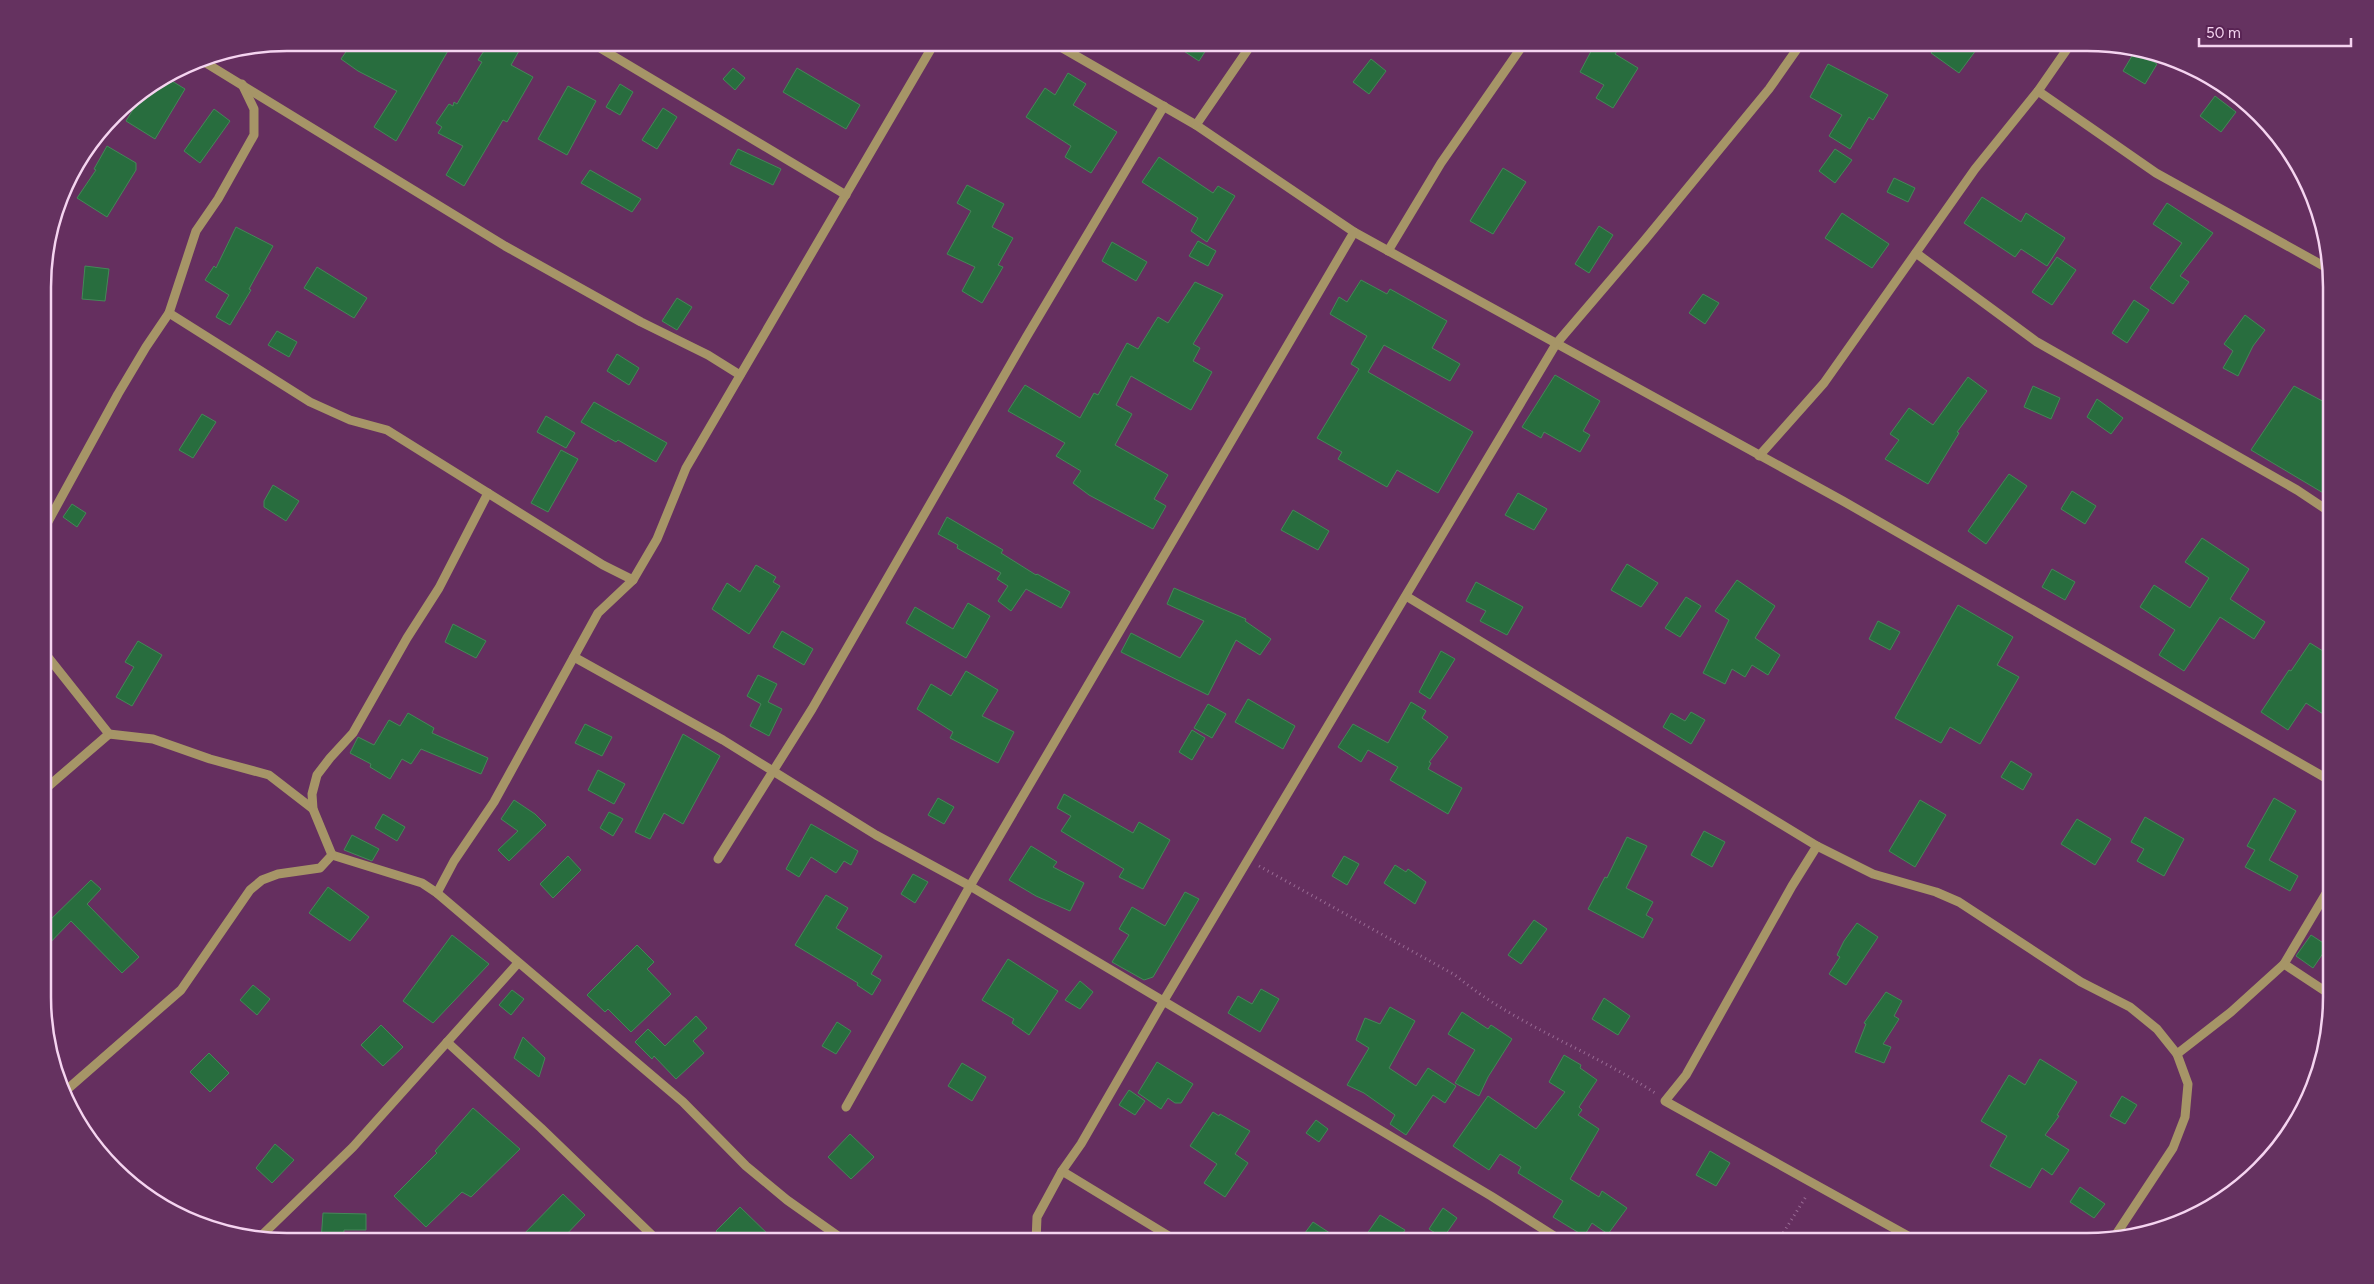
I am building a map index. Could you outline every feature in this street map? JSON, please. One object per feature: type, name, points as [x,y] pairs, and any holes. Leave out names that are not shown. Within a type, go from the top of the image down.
[{"type":"street","points":[[605,51],[846,195]]},
{"type":"street","points":[[437,893],[454,861],[494,802],[598,613],[633,580],[657,539],[686,468],[930,51]]},
{"type":"street","points":[[1068,51],[1196,125],[1354,232],[1852,506],[2323,776]]},
{"type":"street","points":[[1196,125],[1248,51]]},
{"type":"street","points":[[1388,251],[1442,163],[1519,51]]},
{"type":"street","points":[[1037,1233],[1038,1217],[1062,1171],[1091,1128],[1163,1002],[1556,344],[1644,242],[1762,96],[1795,51]]},
{"type":"street","points":[[1759,456],[1824,383],[1975,169],[2038,90],[2066,51]]},
{"type":"street","points":[[209,65],[505,246],[634,318],[708,355],[740,375]]},
{"type":"street","points":[[51,516],[118,394],[146,347],[170,313],[196,231],[222,192],[254,136],[254,110],[242,84]]},
{"type":"street","points":[[2038,90],[2156,172],[2321,264]]},
{"type":"street","points":[[718,859],[775,772],[910,537],[1006,376],[1027,336],[1164,106]]},
{"type":"street","points":[[846,1107],[970,886],[1354,232]]},
{"type":"street","points":[[1916,253],[2037,342],[2297,490],[2323,507]]},
{"type":"street","points":[[170,313],[310,402],[350,420],[387,430],[602,565],[633,580]]},
{"type":"street","points":[[332,856],[313,809],[312,794],[317,775],[353,733],[407,638],[439,588],[488,493]]},
{"type":"street","points":[[1406,596],[1817,846],[1873,874],[1936,892],[1959,902],[2081,982],[2130,1007],[2157,1029],[2177,1054],[2188,1084],[2186,1117],[2173,1148],[2118,1231]]},
{"type":"street","points":[[574,657],[723,740],[876,835],[970,886],[1491,1196],[1549,1233]]},
{"type":"street","points":[[51,661],[109,734],[153,739],[210,759],[270,775],[313,809]]},
{"type":"street","points":[[51,784],[109,734]]},
{"type":"street","points":[[1817,846],[1792,886],[1686,1075],[1665,1101],[1903,1233]]},
{"type":"street","points":[[332,856],[422,883],[437,893],[683,1102],[746,1166],[787,1200],[833,1233]]},
{"type":"street","points":[[69,1088],[181,990],[250,890],[262,880],[278,874],[320,868],[332,856]]},
{"type":"street","points":[[2177,1054],[2231,1012],[2284,964],[2323,898]]},
{"type":"street","points":[[266,1232],[353,1147],[518,963]]},
{"type":"street","points":[[2284,964],[2323,989]]},
{"type":"street","points":[[448,1042],[529,1116],[650,1233]]},
{"type":"street","points":[[1062,1171],[1164,1233]]},
{"type":"path","points":[[1248,860],[1455,975],[1476,992],[1539,1031],[1591,1056],[1665,1101]]},
{"type":"path","points":[[1783,1233],[1814,1184]]},
{"type":"building","points":[[347,51],[448,51],[396,141],[374,127],[397,91],[358,71],[341,59]]},
{"type":"building","points":[[484,51],[519,51],[511,65],[533,77],[507,122],[503,120],[464,186],[446,175],[463,146],[438,133],[442,127],[436,123],[449,104],[453,106],[454,102],[457,104],[482,62],[478,60]]},
{"type":"building","points":[[1184,51],[1205,51],[1199,61]]},
{"type":"building","points":[[1591,51],[1617,51],[1615,54],[1638,68],[1613,108],[1596,98],[1604,85],[1580,72]]},
{"type":"building","points":[[1933,51],[1975,51],[1959,73],[1931,53]]},
{"type":"building","points":[[2132,56],[2148,59],[2157,64],[2145,84],[2123,71]]},
{"type":"building","points":[[1371,59],[1386,71],[1369,94],[1353,82]]},
{"type":"building","points":[[1828,64],[1888,95],[1873,120],[1869,117],[1850,149],[1829,136],[1842,115],[1810,97]]},
{"type":"building","points":[[733,68],[745,78],[735,90],[723,79]]},
{"type":"building","points":[[797,68],[860,105],[846,129],[783,92]]},
{"type":"building","points":[[1068,73],[1086,84],[1073,105],[1117,132],[1091,173],[1065,157],[1071,146],[1026,117],[1045,88],[1055,95]]},
{"type":"building","points":[[172,81],[185,89],[155,139],[126,121],[134,109],[169,83]]},
{"type":"building","points":[[620,84],[633,92],[620,115],[606,107]]},
{"type":"building","points":[[568,86],[596,101],[567,155],[538,139]]},
{"type":"building","points":[[2215,96],[2236,112],[2221,132],[2200,116]]},
{"type":"building","points":[[663,108],[677,117],[657,149],[642,140]]},
{"type":"building","points":[[214,109],[230,121],[200,163],[184,151]]},
{"type":"building","points":[[107,146],[136,163],[136,170],[107,217],[77,198],[96,170],[94,169]]},
{"type":"building","points":[[738,149],[781,169],[773,185],[730,164]]},
{"type":"building","points":[[1835,149],[1852,160],[1835,183],[1819,171]]},
{"type":"building","points":[[1159,157],[1213,193],[1218,186],[1235,196],[1207,242],[1191,231],[1198,218],[1142,182]]},
{"type":"building","points":[[1503,168],[1526,182],[1493,234],[1470,221]]},
{"type":"building","points":[[590,170],[641,199],[632,212],[581,183]]},
{"type":"building","points":[[1894,178],[1915,188],[1908,202],[1887,192]]},
{"type":"building","points":[[967,185],[1004,204],[992,227],[1013,238],[998,265],[1003,267],[982,303],[962,291],[975,267],[947,254],[971,211],[957,203]]},
{"type":"building","points":[[1982,197],[2021,222],[2026,213],[2065,238],[2047,266],[2021,249],[2015,257],[1964,223]]},
{"type":"building","points":[[2167,203],[2213,233],[2180,276],[2189,282],[2173,304],[2150,288],[2182,243],[2153,224]]},
{"type":"building","points":[[1842,213],[1889,244],[1872,268],[1825,238]]},
{"type":"building","points":[[1599,226],[1613,235],[1589,273],[1575,264]]},
{"type":"building","points":[[236,227],[273,246],[249,289],[251,290],[230,325],[216,317],[229,295],[205,280],[214,266],[216,268]]},
{"type":"building","points":[[1198,241],[1216,251],[1208,266],[1189,256]]},
{"type":"building","points":[[1112,242],[1147,262],[1136,281],[1102,261]]},
{"type":"building","points":[[2057,257],[2076,270],[2052,305],[2032,292]]},
{"type":"building","points":[[85,266],[109,269],[105,301],[82,299]]},
{"type":"building","points":[[317,267],[367,298],[354,318],[304,288]]},
{"type":"building","points":[[1361,280],[1387,294],[1390,289],[1447,321],[1432,348],[1460,364],[1450,381],[1384,345],[1368,372],[1473,432],[1438,493],[1397,470],[1387,487],[1338,459],[1342,452],[1317,438],[1359,369],[1351,364],[1367,336],[1330,314],[1339,297],[1347,302]]},
{"type":"building","points":[[1195,282],[1223,295],[1193,344],[1200,348],[1193,361],[1212,372],[1191,410],[1131,376],[1116,405],[1132,414],[1115,445],[1168,475],[1154,499],[1166,506],[1153,529],[1089,495],[1073,483],[1081,471],[1056,456],[1065,443],[1008,411],[1025,385],[1080,418],[1094,393],[1098,395],[1127,343],[1138,349],[1158,317],[1168,323]]},
{"type":"building","points":[[1703,294],[1719,303],[1705,324],[1689,313]]},
{"type":"building","points":[[677,298],[692,307],[677,330],[662,321]]},
{"type":"building","points":[[2134,300],[2149,310],[2127,343],[2112,333]]},
{"type":"building","points":[[2245,315],[2265,330],[2253,346],[2238,376],[2223,368],[2233,351],[2224,344]]},
{"type":"building","points":[[277,331],[297,342],[289,357],[268,345]]},
{"type":"building","points":[[617,354],[639,368],[629,385],[607,371]]},
{"type":"building","points":[[1555,375],[1600,401],[1583,431],[1590,435],[1580,452],[1544,432],[1541,438],[1522,427]]},
{"type":"building","points":[[1968,377],[1987,391],[1957,432],[1959,433],[1928,484],[1885,459],[1899,440],[1890,434],[1909,408],[1933,425]]},
{"type":"building","points":[[2033,386],[2060,398],[2051,419],[2024,407]]},
{"type":"building","points":[[2294,386],[2323,401],[2323,493],[2251,450]]},
{"type":"building","points":[[2097,399],[2123,418],[2111,434],[2087,417]]},
{"type":"building","points":[[594,402],[667,443],[656,462],[618,440],[616,442],[581,422]]},
{"type":"building","points":[[202,414],[216,422],[193,458],[179,450]]},
{"type":"building","points":[[546,416],[575,433],[566,448],[537,432]]},
{"type":"building","points":[[561,450],[578,459],[548,512],[531,503]]},
{"type":"building","points":[[2009,474],[2027,486],[1986,544],[1968,531]]},
{"type":"building","points":[[273,485],[299,501],[286,521],[264,507],[264,501]]},
{"type":"building","points":[[2072,491],[2096,506],[2085,524],[2061,509]]},
{"type":"building","points":[[1518,493],[1547,509],[1534,530],[1505,515]]},
{"type":"building","points":[[72,504],[86,513],[77,527],[63,517]]},
{"type":"building","points":[[1293,510],[1329,531],[1318,550],[1281,530]]},
{"type":"building","points":[[947,517],[1003,550],[1001,553],[1036,575],[1070,592],[1061,608],[1026,589],[1011,611],[998,601],[1008,586],[997,579],[1001,573],[957,548],[958,545],[938,534]]},
{"type":"building","points":[[2202,538],[2249,569],[2230,599],[2265,622],[2254,639],[2220,617],[2184,671],[2159,655],[2175,630],[2140,607],[2154,585],[2190,608],[2209,578],[2185,562]]},
{"type":"building","points":[[1627,564],[1658,583],[1641,607],[1611,590]]},
{"type":"building","points":[[756,565],[776,577],[773,582],[780,586],[749,634],[712,609],[727,583],[740,592]]},
{"type":"building","points":[[2052,569],[2075,582],[2065,600],[2042,587]]},
{"type":"building","points":[[1737,580],[1775,606],[1755,638],[1780,655],[1768,675],[1752,665],[1745,677],[1732,669],[1725,684],[1703,673],[1729,620],[1715,611]]},
{"type":"building","points":[[1476,582],[1523,607],[1507,635],[1480,621],[1486,611],[1466,601]]},
{"type":"building","points":[[1174,588],[1246,619],[1245,621],[1271,639],[1260,655],[1236,640],[1208,695],[1121,652],[1131,633],[1180,658],[1204,621],[1167,604]]},
{"type":"building","points":[[1686,597],[1701,606],[1680,637],[1665,628]]},
{"type":"building","points":[[968,603],[990,616],[966,658],[906,623],[915,607],[953,629]]},
{"type":"building","points":[[1958,605],[2013,637],[1997,665],[2019,677],[1980,744],[1950,727],[1941,743],[1895,718]]},
{"type":"building","points":[[1878,621],[1900,632],[1890,650],[1869,639]]},
{"type":"building","points":[[453,624],[486,641],[476,658],[445,642]]},
{"type":"building","points":[[782,631],[813,649],[804,665],[773,647]]},
{"type":"building","points":[[138,641],[162,655],[132,706],[116,697],[134,667],[125,662]]},
{"type":"building","points":[[2310,643],[2323,651],[2323,714],[2306,703],[2288,730],[2261,712],[2289,670],[2291,671]]},
{"type":"building","points":[[1441,651],[1455,659],[1430,699],[1419,692]]},
{"type":"building","points":[[966,671],[998,690],[982,716],[1014,732],[998,763],[950,738],[953,732],[917,709],[931,684],[951,696]]},
{"type":"building","points":[[758,675],[777,684],[768,702],[782,709],[769,736],[750,726],[761,704],[747,696]]},
{"type":"building","points":[[1248,699],[1295,726],[1283,749],[1235,722]]},
{"type":"building","points":[[1411,702],[1426,711],[1422,718],[1448,737],[1429,762],[1431,763],[1428,769],[1462,788],[1448,814],[1390,780],[1398,767],[1368,750],[1361,762],[1338,747],[1353,724],[1388,743]]},
{"type":"building","points":[[1208,704],[1226,714],[1212,738],[1194,728]]},
{"type":"building","points":[[1691,712],[1705,720],[1691,744],[1663,727],[1671,713],[1685,721]]},
{"type":"building","points":[[408,713],[434,728],[432,733],[488,758],[481,774],[421,749],[411,764],[402,759],[390,779],[370,767],[371,764],[350,753],[358,737],[374,745],[389,720],[400,726]]},
{"type":"building","points":[[585,724],[612,737],[602,756],[575,743]]},
{"type":"building","points":[[1192,730],[1205,738],[1192,760],[1179,752]]},
{"type":"building","points":[[683,734],[720,756],[683,824],[664,813],[650,839],[635,832]]},
{"type":"building","points":[[2011,761],[2032,774],[2023,790],[2001,777]]},
{"type":"building","points":[[598,770],[625,784],[614,804],[588,790]]},
{"type":"building","points":[[1064,794],[1133,833],[1139,822],[1170,840],[1143,889],[1119,877],[1124,869],[1061,831],[1071,816],[1057,808]]},
{"type":"building","points":[[938,798],[954,807],[944,824],[928,815]]},
{"type":"building","points":[[2274,798],[2296,811],[2269,860],[2298,876],[2290,891],[2245,867],[2255,850],[2247,846]]},
{"type":"building","points":[[514,800],[535,814],[546,825],[509,861],[498,850],[518,831],[501,819]]},
{"type":"building","points":[[1920,800],[1946,815],[1915,867],[1889,851]]},
{"type":"building","points":[[609,812],[623,819],[613,836],[600,828]]},
{"type":"building","points":[[383,814],[405,827],[397,841],[375,828]]},
{"type":"building","points":[[2145,817],[2184,839],[2164,876],[2137,861],[2144,849],[2131,842]]},
{"type":"building","points":[[2077,819],[2111,839],[2095,865],[2061,844]]},
{"type":"building","points":[[811,824],[858,851],[851,865],[844,861],[836,873],[811,857],[799,877],[786,869]]},
{"type":"building","points":[[1704,831],[1725,842],[1712,867],[1691,855]]},
{"type":"building","points":[[352,835],[379,849],[372,861],[344,850]]},
{"type":"building","points":[[1627,837],[1647,846],[1626,888],[1653,902],[1646,915],[1653,919],[1643,938],[1588,909],[1605,877],[1607,878]]},
{"type":"building","points":[[1031,846],[1057,862],[1053,867],[1084,883],[1070,911],[1036,896],[1009,880]]},
{"type":"building","points":[[568,856],[581,870],[553,898],[540,884]]},
{"type":"building","points":[[1344,856],[1359,864],[1347,885],[1332,876]]},
{"type":"building","points":[[1395,865],[1406,872],[1408,869],[1426,882],[1415,904],[1384,883]]},
{"type":"building","points":[[913,874],[928,882],[915,903],[901,894]]},
{"type":"building","points":[[91,880],[101,889],[87,904],[139,957],[122,973],[71,921],[51,942],[51,919]]},
{"type":"building","points":[[328,887],[369,917],[350,941],[309,913]]},
{"type":"building","points":[[1185,892],[1199,899],[1153,977],[1144,980],[1112,962],[1129,935],[1119,929],[1132,907],[1165,926]]},
{"type":"building","points":[[826,895],[848,908],[836,928],[882,956],[871,974],[881,980],[872,995],[857,985],[858,983],[795,945]]},
{"type":"building","points":[[1534,920],[1547,929],[1521,964],[1508,955]]},
{"type":"building","points":[[1857,923],[1878,937],[1846,985],[1829,974],[1840,957],[1837,955],[1844,941]]},
{"type":"building","points":[[452,935],[489,964],[433,1023],[403,1001]]},
{"type":"building","points":[[2311,935],[2323,943],[2323,953],[2313,968],[2296,956]]},
{"type":"building","points":[[637,945],[654,962],[647,969],[671,994],[631,1032],[608,1009],[605,1012],[587,995]]},
{"type":"building","points":[[1008,959],[1058,991],[1029,1035],[1012,1023],[1014,1019],[982,1000]]},
{"type":"building","points":[[1080,981],[1093,992],[1080,1009],[1065,1000]]},
{"type":"building","points":[[253,985],[270,999],[257,1015],[240,1000]]},
{"type":"building","points":[[1261,989],[1279,999],[1260,1032],[1228,1013],[1238,996],[1252,1004]]},
{"type":"building","points":[[512,990],[524,999],[511,1015],[499,1005]]},
{"type":"building","points":[[1886,992],[1902,1001],[1894,1016],[1899,1019],[1883,1044],[1891,1047],[1884,1063],[1855,1052],[1866,1024],[1864,1023]]},
{"type":"building","points":[[1604,998],[1630,1016],[1618,1035],[1592,1019]]},
{"type":"building","points":[[1390,1007],[1415,1021],[1389,1068],[1416,1086],[1428,1068],[1456,1086],[1445,1103],[1433,1095],[1406,1135],[1390,1124],[1395,1115],[1364,1093],[1347,1085],[1369,1048],[1356,1040],[1365,1018],[1380,1024]]},
{"type":"building","points":[[1462,1012],[1488,1029],[1491,1025],[1512,1039],[1488,1077],[1479,1096],[1455,1083],[1475,1050],[1448,1034]]},
{"type":"building","points":[[696,1016],[707,1028],[693,1041],[704,1053],[676,1079],[654,1056],[652,1059],[635,1042],[648,1029],[665,1046]]},
{"type":"building","points":[[837,1022],[851,1031],[836,1054],[822,1046]]},
{"type":"building","points":[[381,1025],[403,1047],[383,1066],[361,1045]]},
{"type":"building","points":[[523,1037],[545,1058],[539,1077],[514,1058]]},
{"type":"building","points":[[209,1053],[229,1073],[210,1092],[190,1072]]},
{"type":"building","points":[[1564,1055],[1581,1065],[1580,1068],[1597,1080],[1579,1107],[1582,1110],[1578,1115],[1599,1129],[1570,1179],[1599,1197],[1602,1191],[1627,1208],[1609,1233],[1592,1223],[1586,1233],[1579,1233],[1553,1217],[1563,1201],[1518,1173],[1521,1167],[1500,1154],[1489,1170],[1453,1146],[1488,1096],[1536,1129],[1565,1092],[1549,1082]]},
{"type":"building","points":[[2040,1059],[2077,1082],[2057,1115],[2059,1116],[2045,1135],[2069,1150],[2052,1175],[2042,1168],[2030,1188],[1990,1166],[2007,1136],[1981,1121],[2009,1075],[2025,1085]]},
{"type":"building","points":[[1157,1062],[1193,1084],[1181,1103],[1175,1103],[1168,1098],[1161,1109],[1138,1093]]},
{"type":"building","points":[[962,1063],[986,1077],[972,1101],[948,1086]]},
{"type":"building","points":[[1129,1090],[1145,1101],[1135,1115],[1119,1105]]},
{"type":"building","points":[[2122,1096],[2137,1105],[2125,1124],[2110,1116]]},
{"type":"building","points":[[473,1108],[520,1149],[471,1197],[462,1192],[426,1227],[394,1196],[437,1153],[435,1151]]},
{"type":"building","points":[[1213,1112],[1250,1131],[1235,1154],[1248,1163],[1225,1197],[1204,1183],[1217,1164],[1190,1146]]},
{"type":"building","points":[[1316,1120],[1328,1129],[1319,1142],[1306,1133]]},
{"type":"building","points":[[850,1134],[874,1157],[851,1179],[828,1157]]},
{"type":"building","points":[[275,1144],[294,1160],[272,1183],[256,1168]]},
{"type":"building","points":[[1710,1151],[1730,1163],[1716,1186],[1696,1175]]},
{"type":"building","points":[[2080,1187],[2105,1204],[2094,1218],[2070,1202]]},
{"type":"building","points":[[563,1194],[585,1215],[568,1233],[525,1233]]},
{"type":"building","points":[[740,1207],[767,1233],[718,1233],[716,1231]]},
{"type":"building","points":[[1443,1208],[1457,1218],[1446,1233],[1435,1233],[1429,1229]]},
{"type":"building","points":[[323,1213],[366,1214],[366,1230],[322,1233]]},
{"type":"building","points":[[1380,1215],[1405,1230],[1403,1233],[1368,1233]]},
{"type":"building","points":[[1313,1222],[1330,1233],[1305,1233]]}]
